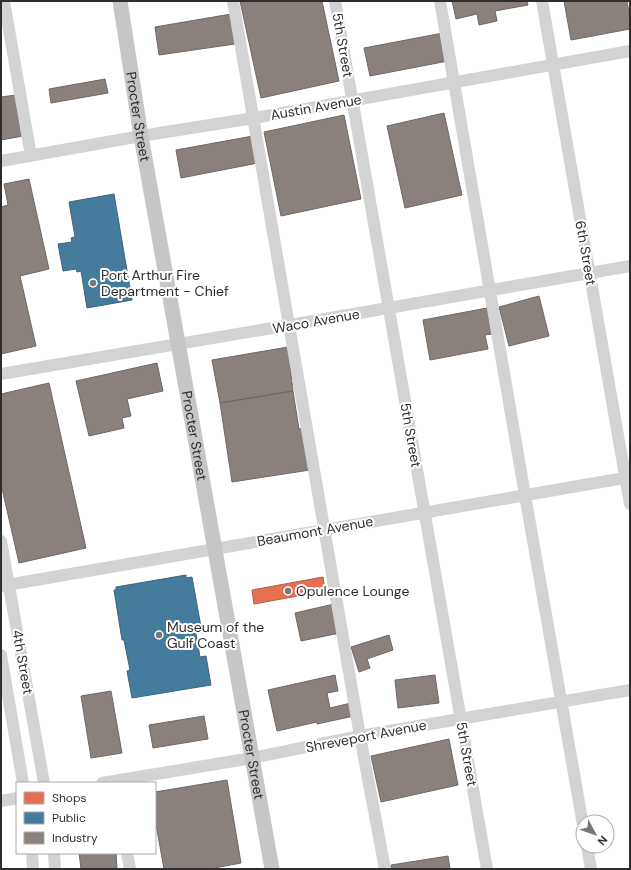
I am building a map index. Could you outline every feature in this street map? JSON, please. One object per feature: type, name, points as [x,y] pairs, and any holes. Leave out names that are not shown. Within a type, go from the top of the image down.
[{"type":"main road","name":"Procter Street","points":[[120,1],[141,136],[272,869]]},
{"type":"street","points":[[4,1],[31,156]]},
{"type":"street","points":[[233,1],[384,869]]},
{"type":"street","name":"5th Street","points":[[335,1],[487,869]]},
{"type":"street","points":[[440,1],[581,814]]},
{"type":"street","name":"6th Street","points":[[542,1],[628,477],[630,504]]},
{"type":"street","name":"Austin Avenue","points":[[1,161],[353,101],[630,51]]},
{"type":"street","name":"Waco Avenue","points":[[1,374],[630,266]]},
{"type":"street","name":"Beaumont Avenue","points":[[5,586],[214,548],[628,477]]},
{"type":"street","name":"4th Street","points":[[1,541],[5,586],[44,782]]},
{"type":"street","name":"4th Street","points":[[1,654],[23,782]]},
{"type":"street","name":"Shreveport Avenue","points":[[115,782],[252,758],[360,736],[460,718],[630,690]]},
{"type":"street","points":[[1,801],[16,798]]},
{"type":"street","points":[[32,854],[33,869]]},
{"type":"street","points":[[54,854],[55,869]]},
{"type":"street","points":[[127,854],[130,869]]},
{"type":"street","points":[[588,854],[591,869]]},
{"type":"building: Shops","name":"Opulence Lounge","points":[[323,577],[325,591],[254,604],[252,590]]},
{"type":"building: Public","points":[[114,194],[132,300],[87,308],[81,271],[77,272],[76,269],[63,271],[58,244],[72,242],[71,238],[75,237],[69,202]]},
{"type":"building: Public","points":[[186,575],[186,578],[192,577],[201,627],[195,628],[200,657],[206,656],[211,685],[132,698],[127,671],[130,670],[124,640],[122,640],[114,590],[116,590],[116,587]]},
{"type":"building: Industry","points":[[240,1],[322,1],[339,81],[261,98]]},
{"type":"building: Industry","points":[[452,1],[527,1],[528,5],[495,11],[497,21],[479,25],[477,14],[456,19]]},
{"type":"building: Industry","points":[[564,1],[627,1],[630,29],[571,40]]},
{"type":"building: Industry","points":[[231,14],[235,44],[159,55],[155,27]]},
{"type":"building: Industry","points":[[443,33],[448,61],[370,76],[364,48]]},
{"type":"building: Industry","points":[[105,79],[108,93],[51,103],[49,89]]},
{"type":"building: Industry","points":[[16,95],[23,136],[1,140],[1,97]]},
{"type":"building: Industry","points":[[444,113],[462,195],[405,208],[387,126]]},
{"type":"building: Industry","points":[[344,115],[361,199],[281,216],[264,132]]},
{"type":"building: Industry","points":[[253,136],[258,163],[181,178],[176,150]]},
{"type":"building: Industry","points":[[29,179],[49,269],[20,276],[36,346],[1,354],[1,207],[8,205],[4,184]]},
{"type":"building: Industry","points":[[539,296],[549,336],[509,346],[499,307]]},
{"type":"building: Industry","points":[[487,308],[492,334],[485,335],[488,349],[430,360],[423,320]]},
{"type":"building: Industry","points":[[288,347],[293,391],[220,403],[212,360]]},
{"type":"building: Industry","points":[[157,363],[163,391],[127,399],[131,416],[122,418],[124,428],[89,436],[76,381]]},
{"type":"building: Industry","points":[[49,383],[86,548],[19,563],[1,484],[1,394]]},
{"type":"building: Industry","points":[[293,391],[299,429],[303,428],[310,470],[232,482],[220,403]]},
{"type":"building: Industry","points":[[334,604],[340,633],[301,641],[295,613]]},
{"type":"building: Industry","points":[[389,635],[393,650],[367,659],[370,668],[359,672],[351,647]]},
{"type":"building: Industry","points":[[335,675],[338,691],[327,693],[330,708],[351,703],[354,716],[277,731],[268,690]]},
{"type":"building: Industry","points":[[435,675],[439,703],[398,708],[395,680]]},
{"type":"building: Industry","points":[[111,691],[122,753],[91,758],[81,696]]},
{"type":"building: Industry","points":[[204,716],[208,739],[153,748],[149,725]]},
{"type":"building: Industry","points":[[449,739],[458,785],[381,802],[371,756]]},
{"type":"building: Industry","points":[[227,780],[241,863],[209,869],[164,869],[156,825],[156,792]]},
{"type":"building: Industry","points":[[79,854],[116,854],[117,869],[81,869]]},
{"type":"building: Industry","points":[[448,856],[450,869],[391,869],[391,865]]},
{"type":"place","name":"Port Arthur Fire Department - Chief","points":[[93,283]]},
{"type":"place","name":"Opulence Lounge","points":[[288,591]]},
{"type":"place","name":"Museum of the Gulf Coast","points":[[159,635]]}]
